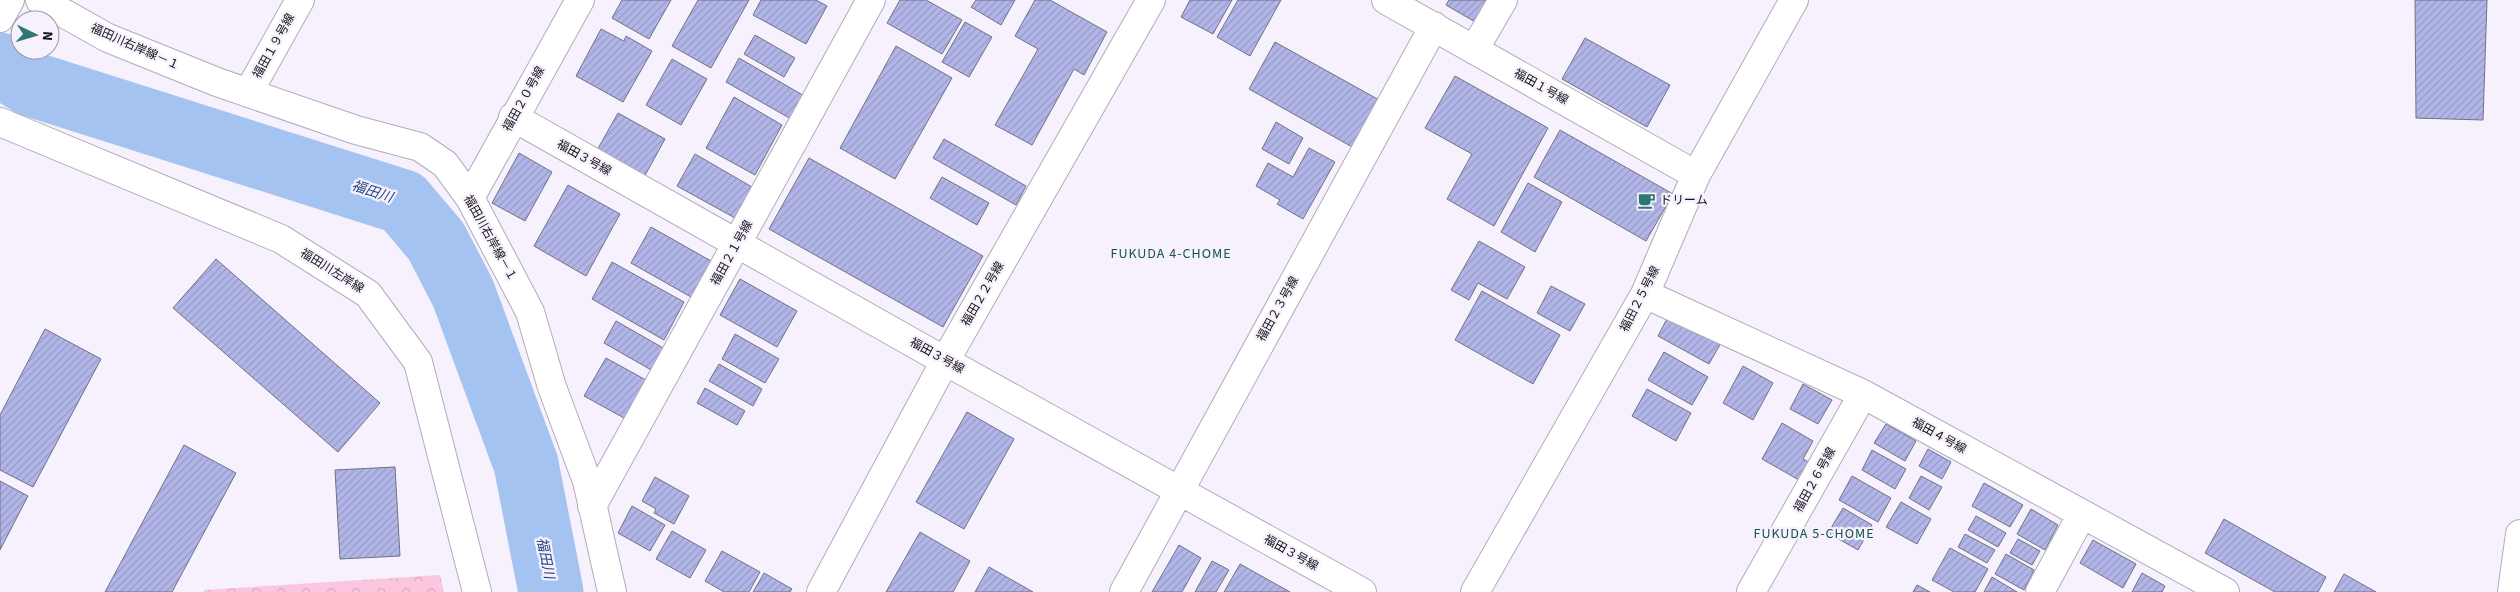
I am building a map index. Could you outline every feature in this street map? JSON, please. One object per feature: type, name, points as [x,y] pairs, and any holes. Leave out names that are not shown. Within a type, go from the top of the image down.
[{"type":"main road","points":[[0,18],[10,0]]},
{"type":"main road","name":"福田川右岸線－１","points":[[40,0],[108,38],[248,93],[356,130],[420,147],[445,164],[470,198],[530,312],[552,387],[587,481],[612,592]]},
{"type":"main road","name":"福田１９号線","points":[[248,93],[300,0]]},
{"type":"main road","name":"福田２０号線","points":[[470,198],[580,0]]},
{"type":"main road","name":"福田２１号線","points":[[592,506],[871,0]]},
{"type":"main road","name":"福田２２号線","points":[[821,592],[945,361],[1151,0]]},
{"type":"main road","name":"福田１号線","points":[[1386,0],[1696,175]]},
{"type":"main road","points":[[1474,50],[1503,0]]},
{"type":"main road","name":"福田２５号線","points":[[1475,592],[1645,294],[1696,175],[1794,0]]},
{"type":"main road","name":"福田２３号線","points":[[1124,592],[1434,26]]},
{"type":"main road","name":"福田３号線","points":[[513,118],[945,361],[1362,592]]},
{"type":"main road","name":"福田川左岸線","points":[[0,122],[281,239],[368,294],[418,362],[477,592]]},
{"type":"main road","name":"福田４号線","points":[[1645,294],[1863,394],[2226,592]]},
{"type":"main road","name":"福田２６号線","points":[[1752,592],[1863,394]]},
{"type":"main road","points":[[2040,592],[2082,514]]},
{"type":"main road","points":[[2512,592],[2520,534]]},
{"type":"green space","points":[[440,575],[444,592],[204,592],[204,590]]},
{"type":"building","points":[[622,0],[671,0],[649,39],[612,18]]},
{"type":"building","points":[[698,0],[749,0],[711,68],[672,46]]},
{"type":"building","points":[[761,0],[816,0],[827,6],[806,44],[753,15]]},
{"type":"building","points":[[900,0],[926,0],[962,20],[942,54],[887,23]]},
{"type":"building","points":[[976,0],[1015,0],[1001,25],[971,7]]},
{"type":"building","points":[[1035,0],[1050,0],[1107,32],[1084,75],[1074,69],[1032,145],[995,125],[1038,49],[1015,36]]},
{"type":"building","points":[[1190,0],[1232,0],[1213,34],[1181,17]]},
{"type":"building","points":[[1238,0],[1281,0],[1250,56],[1217,37]]},
{"type":"building","points":[[1449,0],[1497,0],[1482,26],[1446,5]]},
{"type":"building","points":[[2415,0],[2487,0],[2483,120],[2416,118]]},
{"type":"building","points":[[965,22],[992,37],[969,77],[942,62]]},
{"type":"building","points":[[601,29],[624,41],[626,36],[652,51],[623,102],[576,76]]},
{"type":"building","points":[[755,35],[795,58],[784,77],[744,54]]},
{"type":"building","points":[[1585,38],[1670,85],[1647,127],[1562,79]]},
{"type":"building","points":[[1275,42],[1381,101],[1354,148],[1249,89]]},
{"type":"building","points":[[896,46],[952,78],[895,179],[840,148]]},
{"type":"building","points":[[739,58],[806,97],[793,120],[726,82]]},
{"type":"building","points":[[672,59],[707,79],[681,125],[646,105]]},
{"type":"building","points":[[1455,76],[1548,128],[1494,226],[1447,199],[1472,154],[1425,128]]},
{"type":"building","points":[[734,97],[782,125],[755,175],[706,148]]},
{"type":"building","points":[[618,113],[665,139],[643,179],[596,152]]},
{"type":"building","points":[[1276,122],[1303,138],[1289,164],[1262,149]]},
{"type":"building","points":[[1560,130],[1673,194],[1646,241],[1534,177]]},
{"type":"building","points":[[944,139],[1026,186],[1016,205],[933,158]]},
{"type":"building","points":[[1309,148],[1335,162],[1303,219],[1277,204],[1280,200],[1256,186],[1268,163],[1293,177]]},
{"type":"building","points":[[519,153],[552,172],[525,221],[492,203]]},
{"type":"building","points":[[695,154],[752,187],[735,218],[677,186]]},
{"type":"building","points":[[809,158],[983,256],[943,327],[769,229]]},
{"type":"building","points":[[942,177],[989,203],[977,225],[930,198]]},
{"type":"building","points":[[1528,183],[1562,202],[1535,252],[1501,232]]},
{"type":"building","points":[[568,185],[620,214],[586,276],[534,246]]},
{"type":"building","points":[[651,227],[711,261],[691,297],[631,263]]},
{"type":"building","points":[[1479,241],[1525,267],[1507,299],[1478,283],[1469,300],[1451,290]]},
{"type":"building","points":[[216,259],[380,403],[338,452],[173,308]]},
{"type":"building","points":[[612,262],[684,302],[664,340],[592,299]]},
{"type":"building","points":[[740,279],[797,311],[777,347],[720,315]]},
{"type":"building","points":[[1551,286],[1585,304],[1570,331],[1537,313]]},
{"type":"building","points":[[1482,291],[1560,335],[1533,384],[1455,340]]},
{"type":"building","points":[[1670,313],[1722,341],[1709,364],[1658,336]]},
{"type":"building","points":[[616,321],[665,349],[653,371],[604,343]]},
{"type":"building","points":[[45,329],[101,359],[33,487],[0,470],[0,415]]},
{"type":"building","points":[[735,334],[779,359],[765,383],[722,359]]},
{"type":"building","points":[[1664,352],[1708,377],[1692,405],[1648,380]]},
{"type":"building","points":[[606,358],[646,380],[624,418],[584,396]]},
{"type":"building","points":[[719,364],[762,389],[753,406],[709,381]]},
{"type":"building","points":[[1743,366],[1773,383],[1753,420],[1723,403]]},
{"type":"building","points":[[1803,384],[1832,400],[1818,424],[1790,409]]},
{"type":"building","points":[[705,388],[745,411],[737,425],[697,403]]},
{"type":"building","points":[[1647,389],[1691,413],[1676,441],[1632,416]]},
{"type":"building","points":[[967,412],[1014,439],[964,529],[916,502]]},
{"type":"building","points":[[1782,423],[1813,441],[1803,459],[1816,466],[1806,484],[1762,459]]},
{"type":"building","points":[[1886,424],[1916,441],[1905,461],[1874,443]]},
{"type":"building","points":[[184,445],[236,473],[172,592],[105,592]]},
{"type":"building","points":[[1928,449],[1951,462],[1942,479],[1919,466]]},
{"type":"building","points":[[1872,450],[1906,469],[1895,489],[1862,470]]},
{"type":"building","points":[[395,467],[400,556],[340,559],[335,470]]},
{"type":"building","points":[[1852,476],[1891,498],[1878,522],[1839,500]]},
{"type":"building","points":[[1921,476],[1942,487],[1929,510],[1909,498]]},
{"type":"building","points":[[655,477],[689,496],[674,524],[654,513],[656,509],[642,501]]},
{"type":"building","points":[[0,481],[28,496],[0,550]]},
{"type":"building","points":[[1984,483],[2023,505],[2010,527],[1972,506]]},
{"type":"building","points":[[1901,502],[1931,519],[1917,544],[1886,527]]},
{"type":"building","points":[[632,506],[665,525],[650,551],[618,533]]},
{"type":"building","points":[[1843,508],[1872,525],[1858,550],[1828,533]]},
{"type":"building","points":[[2031,509],[2058,525],[2045,550],[2017,534]]},
{"type":"building","points":[[1976,516],[2006,533],[1998,547],[1968,530]]},
{"type":"building","points":[[2224,519],[2326,577],[2318,592],[2275,592],[2205,553]]},
{"type":"building","points":[[672,531],[706,550],[690,578],[656,559]]},
{"type":"building","points":[[920,532],[970,561],[953,592],[886,592]]},
{"type":"building","points":[[1965,534],[1995,550],[1987,563],[1958,547]]},
{"type":"building","points":[[2018,539],[2040,551],[2032,565],[2010,553]]},
{"type":"building","points":[[2093,540],[2136,564],[2123,588],[2080,563]]},
{"type":"building","points":[[1179,545],[1201,558],[1182,592],[1152,592]]},
{"type":"building","points":[[1950,548],[1988,569],[1975,592],[1954,592],[1932,580]]},
{"type":"building","points":[[722,551],[760,572],[749,592],[724,592],[705,581]]},
{"type":"building","points":[[2006,554],[2034,570],[2024,590],[1995,574]]},
{"type":"building","points":[[1212,561],[1229,570],[1216,592],[1195,592]]},
{"type":"building","points":[[1240,564],[1290,592],[1224,592]]},
{"type":"building","points":[[989,567],[1033,592],[975,592]]},
{"type":"building","points":[[764,573],[792,589],[790,592],[753,592]]},
{"type":"building","points":[[2142,573],[2165,586],[2162,592],[2132,592]]},
{"type":"building","points":[[2344,574],[2376,592],[2334,592]]},
{"type":"building","points":[[1992,577],[2017,592],[1984,592]]},
{"type":"building","points":[[1917,585],[1930,592],[1913,592]]},
{"type":"waterway","name":"福田川","points":[[0,65],[31,84],[403,202],[436,241],[463,293],[526,464],[551,592]]},
{"type":"place","name":"ドリーム","points":[[1646,200]]},
{"type":"district","name":"FUKUDA 4-CHOME","points":[[1171,254]]},
{"type":"district","name":"FUKUDA 5-CHOME","points":[[1814,534]]}]
